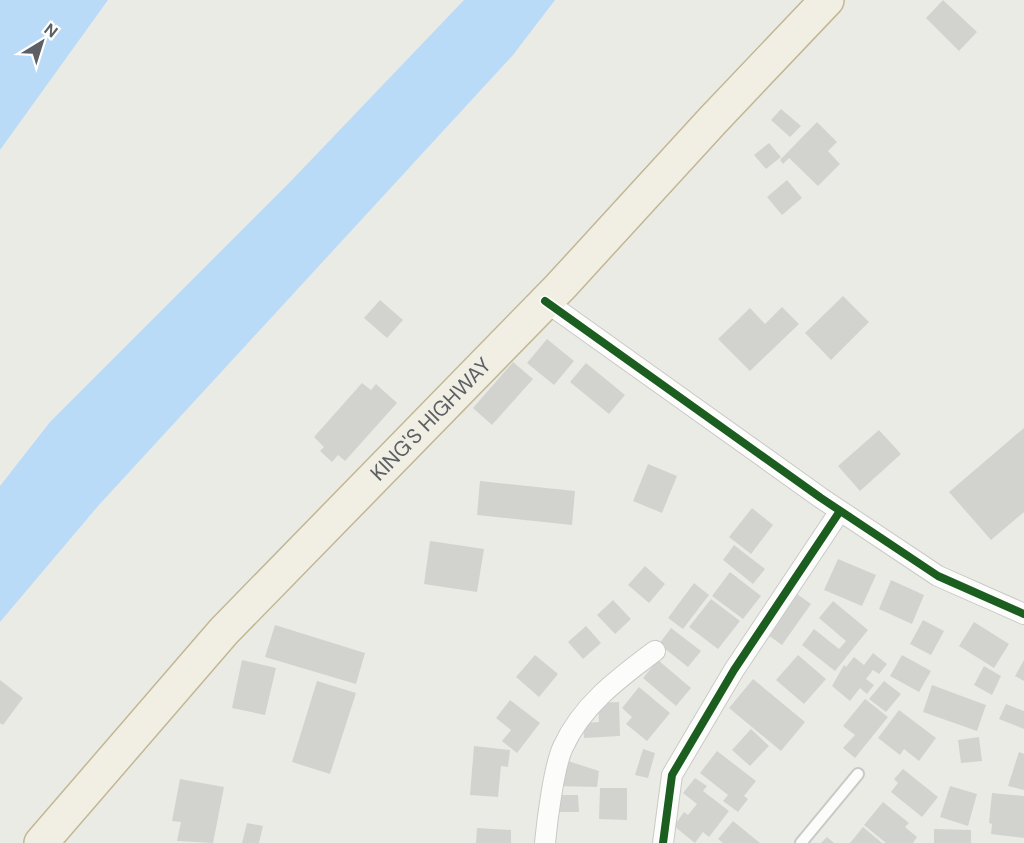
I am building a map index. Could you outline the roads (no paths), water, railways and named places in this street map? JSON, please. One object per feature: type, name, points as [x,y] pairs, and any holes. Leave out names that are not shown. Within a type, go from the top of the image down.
[{"type":"highway","name":"KING'S HIGHWAY","points":[[41,843],[224,631],[545,301],[827,0]]},
{"type":"street","points":[[545,301],[840,511],[938,576],[1024,614]]},
{"type":"street","points":[[663,843],[672,775],[734,670],[840,511]]},
{"type":"street","points":[[545,843],[562,748],[593,702],[615,680],[655,651]]},
{"type":"lane","points":[[801,843],[858,774]]},
{"type":"water","points":[[0,0],[108,0],[0,150]]},
{"type":"water","points":[[464,0],[555,0],[513,55],[98,506],[0,622],[0,486],[50,422],[291,181]]}]
